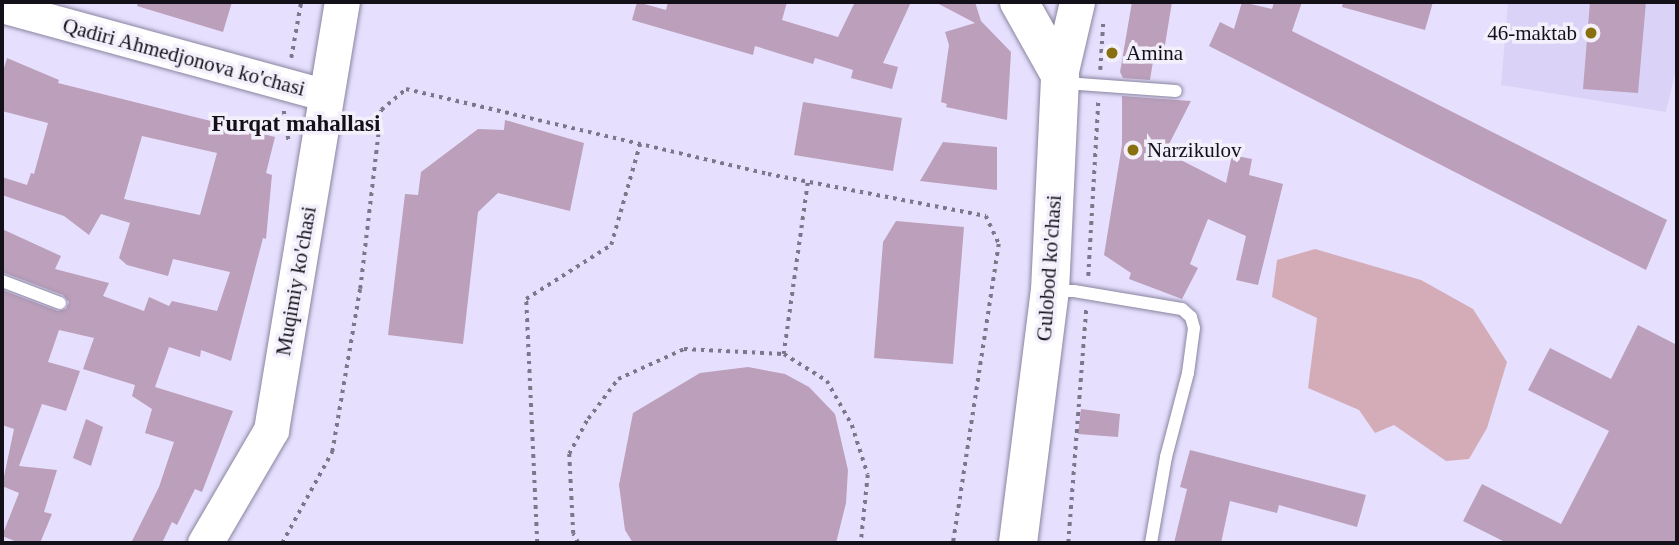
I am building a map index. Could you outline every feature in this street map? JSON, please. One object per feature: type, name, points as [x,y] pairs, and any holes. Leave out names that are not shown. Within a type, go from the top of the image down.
[{"type":"main road","name":"Muqimiy ko'chasi","points":[[205,543],[271,430],[342,2]]},
{"type":"main road","points":[[1019,2],[1060,79]]},
{"type":"main road","points":[[1060,79],[1090,9]]},
{"type":"main road","name":"Gulobod ko'chasi","points":[[1018,543],[1050,291],[1060,79]]},
{"type":"street","name":"Qadiri Ahmedjonova ko'chasi","points":[[2,7],[327,96]]},
{"type":"lane","points":[[1060,79],[1099,86],[1176,91]]},
{"type":"lane","points":[[2,282],[60,303]]},
{"type":"lane","points":[[1050,291],[1182,309],[1191,317],[1194,328],[1188,373],[1166,457],[1151,543]]},
{"type":"path","points":[[290,153],[283,102],[301,2]]},
{"type":"path","points":[[1068,543],[1087,294],[1099,86],[1090,9]]},
{"type":"path","points":[[282,543],[332,452],[360,289],[382,110],[406,89],[808,183],[986,216],[999,244],[953,543]]},
{"type":"path","points":[[537,543],[526,299],[611,245],[640,144]]},
{"type":"path","points":[[784,354],[808,183]]},
{"type":"path","points":[[578,543],[573,534],[569,454],[588,419],[618,379],[684,349],[784,354],[827,382],[852,425],[868,475],[861,543]]},
{"type":"shaded area","name":"46-maktab","points":[[1508,2],[1677,2],[1677,65],[1666,112],[1501,85]]},
{"type":"shaded area","points":[[1315,249],[1421,280],[1473,309],[1507,362],[1487,428],[1469,459],[1446,461],[1394,425],[1375,433],[1359,410],[1308,388],[1317,318],[1272,297],[1277,260]]},
{"type":"building","points":[[138,2],[232,2],[223,32],[137,6]]},
{"type":"building","points":[[637,2],[666,10],[668,2],[787,2],[782,20],[838,37],[855,2],[911,2],[883,63],[898,67],[892,89],[851,78],[853,70],[815,58],[813,64],[755,46],[753,55],[632,20]]},
{"type":"building","points":[[935,2],[975,2],[981,21],[1011,52],[1007,120],[946,107],[947,104],[941,102],[949,45],[945,32],[975,23]]},
{"type":"building","points":[[1132,2],[1172,2],[1164,51],[1155,49],[1150,80],[1123,78],[1120,72]]},
{"type":"building","points":[[1242,2],[1272,9],[1274,2],[1302,2],[1292,31],[1667,220],[1646,270],[1209,46],[1220,22],[1234,29]]},
{"type":"building","points":[[1343,2],[1433,2],[1425,30],[1342,7]]},
{"type":"building","points":[[1590,2],[1646,2],[1638,93],[1583,89]]},
{"type":"building","points":[[7,58],[59,80],[58,83],[275,137],[266,173],[272,175],[266,239],[263,238],[231,361],[201,350],[200,357],[169,347],[155,387],[233,411],[202,492],[195,489],[177,525],[172,522],[162,543],[131,543],[159,487],[174,442],[145,433],[152,409],[132,396],[135,385],[83,369],[94,338],[59,330],[48,362],[80,371],[66,411],[42,404],[19,466],[57,470],[44,512],[52,514],[40,543],[20,543],[2,536],[19,493],[2,486],[14,429],[2,425],[2,290],[58,311],[66,309],[69,302],[63,295],[2,272],[2,229],[61,256],[55,269],[109,283],[103,296],[144,311],[149,297],[169,306],[172,301],[217,311],[230,272],[173,259],[168,276],[127,265],[119,258],[130,223],[101,214],[89,235],[64,216],[2,195],[2,177],[27,185],[31,173],[34,174],[48,123],[2,111],[2,75]],"holes":[[[142,136],[217,153],[200,215],[124,199]]]},
{"type":"building","points":[[1122,96],[1191,101],[1165,152],[1226,183],[1232,155],[1252,159],[1249,175],[1283,184],[1258,285],[1236,280],[1246,236],[1208,219],[1190,264],[1198,268],[1182,299],[1129,279],[1131,273],[1104,255],[1122,145]]},
{"type":"building","points":[[803,102],[902,118],[893,171],[794,155]]},
{"type":"building","points":[[505,120],[584,143],[570,211],[498,193],[478,212],[463,344],[388,335],[405,194],[418,195],[421,172],[478,129],[504,130]]},
{"type":"building","points":[[943,142],[997,147],[997,190],[920,181]]},
{"type":"building","points":[[896,221],[964,227],[953,364],[874,358],[883,242]]},
{"type":"building","points":[[1638,325],[1677,345],[1677,543],[1507,543],[1463,521],[1482,484],[1561,524],[1609,431],[1528,390],[1550,348],[1611,379]]},
{"type":"building","points":[[748,367],[785,374],[809,387],[835,414],[848,470],[846,503],[836,543],[633,543],[625,530],[619,485],[633,413],[700,373]]},
{"type":"building","points":[[1081,409],[1120,414],[1118,437],[1078,434]]},
{"type":"building","points":[[86,419],[103,427],[91,466],[73,458]]},
{"type":"building","points":[[1190,450],[1366,495],[1357,527],[1279,505],[1277,513],[1230,501],[1221,543],[1174,543],[1187,489],[1180,487]]},
{"type":"place","name":"46-maktab","points":[[1591,33]]},
{"type":"place","name":"Amina","points":[[1112,53]]},
{"type":"place","name":"Narzikulov","points":[[1133,150]]},
{"type":"district","name":"Furqat mahallasi","points":[[296,124]]}]
